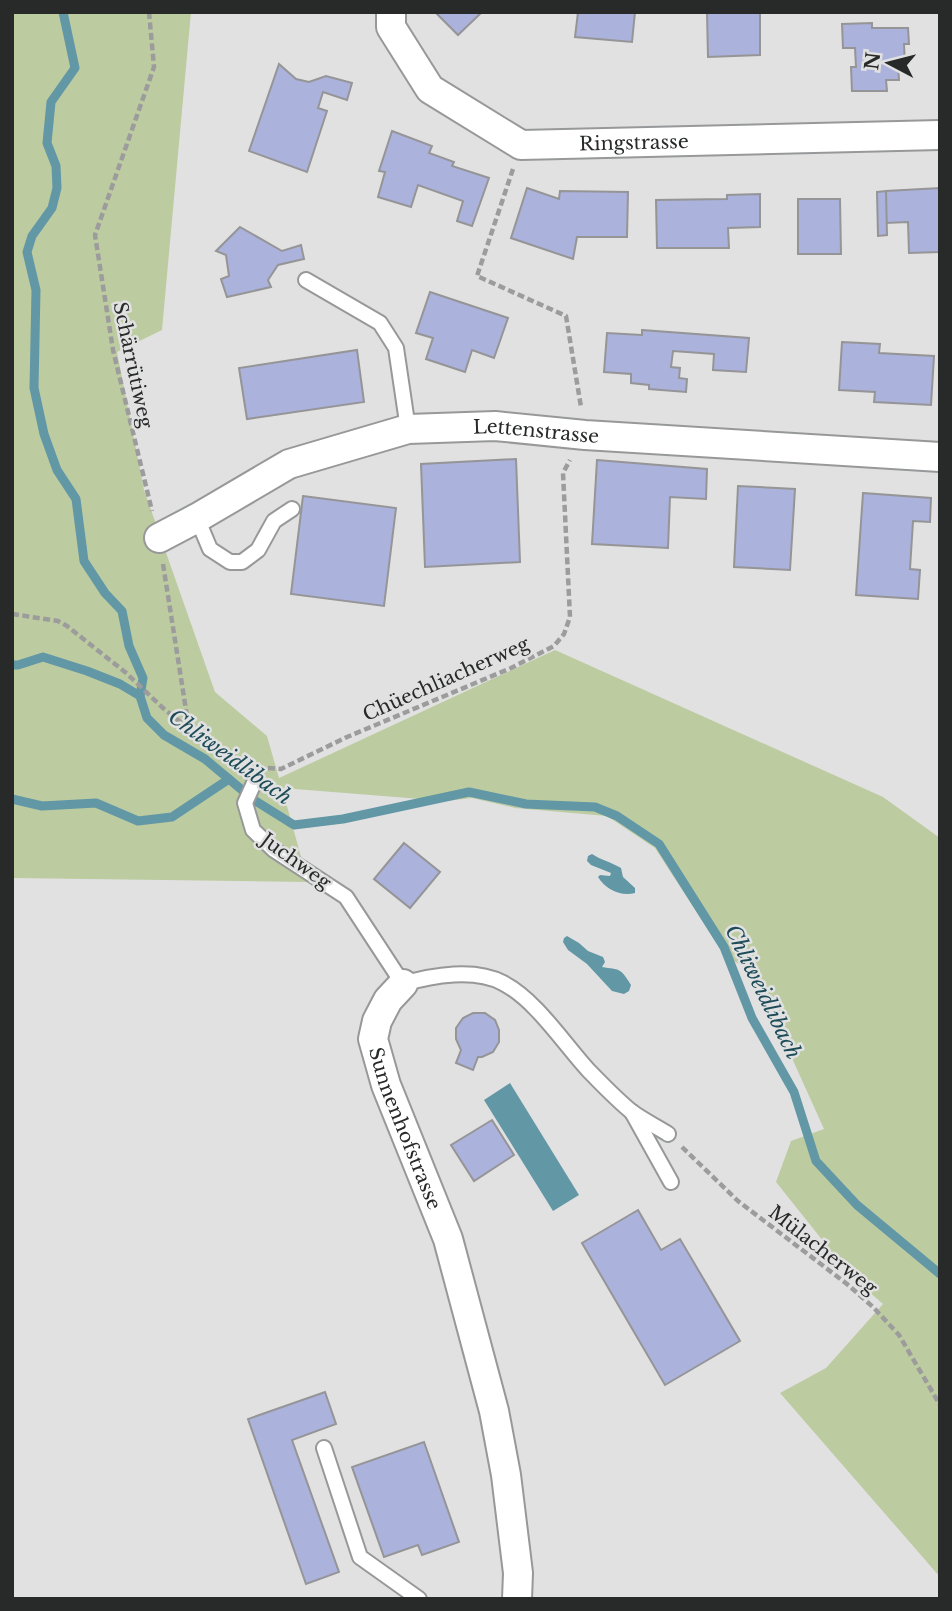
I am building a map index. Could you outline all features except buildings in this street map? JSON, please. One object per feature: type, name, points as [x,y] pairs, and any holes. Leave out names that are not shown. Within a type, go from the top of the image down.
[{"type":"street","points":[[390,12],[391,27],[430,89],[520,145]]},
{"type":"street","name":"Ringstrasse","points":[[520,145],[940,135]]},
{"type":"street","name":"Lettenstrasse","points":[[159,538],[289,464],[408,429],[495,426],[585,435],[940,457]]},
{"type":"street","name":"Sunnenhofstrasse","points":[[403,984],[388,1000],[377,1021],[373,1039],[386,1085],[448,1239],[494,1411],[506,1475],[518,1573],[517,1599]]},
{"type":"lane","points":[[306,280],[380,323],[396,348],[408,429]]},
{"type":"lane","points":[[197,518],[210,549],[230,562],[243,562],[258,550],[274,521],[292,509]]},
{"type":"lane","name":"Juchweg","points":[[254,783],[246,803],[253,830],[274,850],[346,897],[403,984]]},
{"type":"lane","points":[[403,984],[446,974],[480,977],[502,983],[540,1013],[589,1070],[632,1111],[668,1135]]},
{"type":"lane","points":[[632,1111],[671,1182]]},
{"type":"lane","points":[[324,1448],[360,1557],[419,1599]]},
{"type":"path","name":"Schärrütiweg","points":[[149,12],[153,67],[95,235],[113,350],[159,538],[189,729]]},
{"type":"path","points":[[520,145],[477,276],[566,316],[585,435]]},
{"type":"path","name":"Chüechliacherweg","points":[[189,729],[224,752],[260,768],[281,769],[347,737],[511,668],[554,646],[564,634],[570,617],[563,473],[585,435]]},
{"type":"path","points":[[12,614],[58,621],[67,626],[125,672],[189,729]]},
{"type":"path","name":"Mülacherweg","points":[[668,1135],[738,1200],[873,1307],[899,1335],[940,1405]]},
{"type":"green space","points":[[12,12],[191,12],[162,330],[117,352],[144,490],[215,692],[267,736],[279,778],[555,650],[883,797],[940,838],[940,1577],[780,1393],[826,1368],[883,1304],[851,1276],[776,1182],[791,1141],[824,1129],[753,972],[725,956],[655,848],[607,816],[515,808],[472,798],[446,801],[282,788],[308,882],[12,878]]},
{"type":"water","points":[[592,854],[621,868],[623,877],[635,888],[635,893],[619,893],[605,885],[598,877],[610,876],[611,873],[587,861]]},
{"type":"water","points":[[567,936],[588,951],[603,957],[605,962],[602,967],[622,972],[631,985],[629,991],[624,994],[612,991],[587,964],[568,950],[563,942]]},
{"type":"water","points":[[510,1083],[579,1195],[553,1211],[484,1100]]},
{"type":"waterway","name":"Chliweidlibach","points":[[63,12],[75,68],[51,102],[47,143],[56,166],[57,188],[52,208],[32,236],[27,252],[36,290],[34,388],[44,434],[57,470],[76,499],[84,561],[105,593],[122,611],[129,646],[143,678],[140,696],[147,718],[164,735],[205,759],[254,800],[294,825],[343,819],[469,792],[526,804],[595,807],[617,816],[659,844],[724,947],[752,1018],[794,1092],[816,1161],[857,1205],[940,1274]]},
{"type":"waterway","points":[[12,665],[43,657],[120,684],[140,696]]},
{"type":"waterway","points":[[12,799],[42,806],[96,803],[138,821],[172,817],[229,779]]}]
